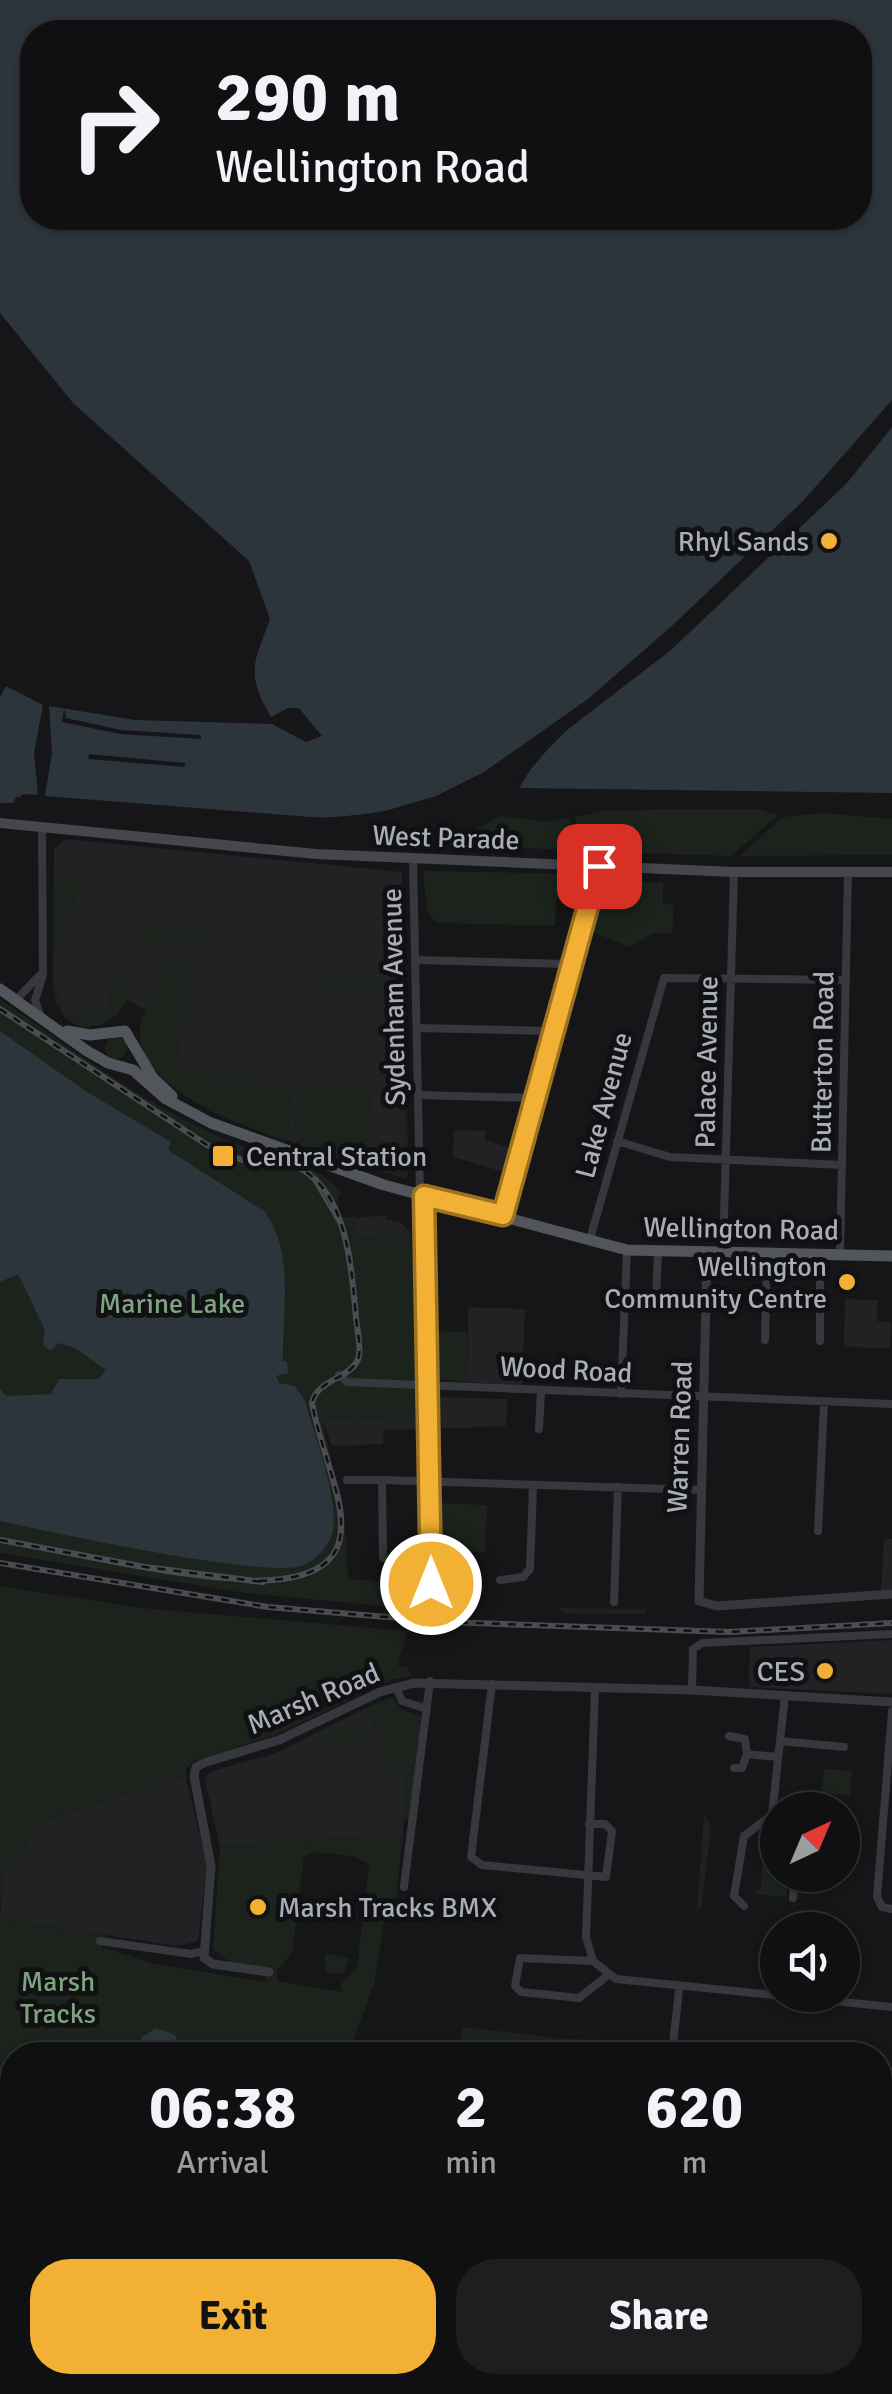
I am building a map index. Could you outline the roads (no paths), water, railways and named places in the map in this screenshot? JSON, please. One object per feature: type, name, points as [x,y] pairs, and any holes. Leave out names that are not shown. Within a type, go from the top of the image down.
[{"type":"main road","name":"West Parade","points":[[0,824],[316,854],[734,872],[892,872]]},
{"type":"main road","points":[[0,989],[103,1060],[119,1065],[130,1059],[134,1048],[124,1032],[82,1035],[53,1024]]},
{"type":"main road","points":[[103,1060],[98,1046],[104,1033]]},
{"type":"main road","name":"Wellington Road","points":[[134,1048],[153,1078],[191,1112]]},
{"type":"main road","name":"Wellington Road","points":[[119,1065],[191,1112],[276,1149],[422,1195],[627,1250],[892,1256]]},
{"type":"street","points":[[40,1016],[35,994],[43,970],[42,827]]},
{"type":"street","name":"Sydenham Avenue","points":[[414,858],[431,1584]]},
{"type":"street","points":[[503,1215],[599,866]]},
{"type":"street","name":"Butterton Road","points":[[840,1255],[848,870]]},
{"type":"street","name":"Palace Avenue","points":[[723,1253],[734,872]]},
{"type":"street","points":[[415,960],[570,964]]},
{"type":"street","points":[[16,1000],[43,970]]},
{"type":"street","name":"Lake Avenue","points":[[590,1239],[660,982],[669,976],[730,978]]},
{"type":"street","points":[[730,978],[846,980]]},
{"type":"street","points":[[416,1028],[552,1031]]},
{"type":"street","points":[[418,1095],[534,1098]]},
{"type":"street","points":[[616,1141],[670,1157],[842,1164]]},
{"type":"street","points":[[620,1394],[627,1250]]},
{"type":"street","points":[[624,1298],[659,1303],[658,1251]]},
{"type":"street","name":"Warren Road","points":[[707,1253],[698,1596],[703,1605],[718,1606],[892,1594]]},
{"type":"street","points":[[765,1340],[767,1255]]},
{"type":"street","points":[[820,1255],[820,1341]]},
{"type":"street","name":"Wood Road","points":[[339,1374],[347,1382],[703,1400],[892,1404]]},
{"type":"street","points":[[539,1429],[541,1392]]},
{"type":"street","points":[[818,1531],[824,1403]]},
{"type":"street","points":[[347,1480],[700,1490]]},
{"type":"street","points":[[382,1480],[384,1558]]},
{"type":"street","points":[[500,1580],[522,1577],[530,1569],[534,1484]]},
{"type":"street","points":[[614,1602],[618,1487]]},
{"type":"street","points":[[692,1690],[693,1649],[702,1644],[892,1634]]},
{"type":"street","points":[[404,1888],[430,1681]]},
{"type":"street","name":"Marsh Road","points":[[202,1951],[212,1866],[196,1767],[279,1740],[396,1687],[430,1681],[892,1702]]},
{"type":"street","points":[[492,1684],[471,1857],[482,1864],[603,1878],[610,1870],[610,1828],[589,1824]]},
{"type":"street","points":[[396,1687],[402,1701],[427,1710]]},
{"type":"street","points":[[596,1688],[585,1876],[586,1938],[593,1961],[608,1976],[679,1989],[892,2007]]},
{"type":"street","points":[[776,1792],[785,1696]]},
{"type":"street","points":[[892,1711],[880,1904],[892,1909]]},
{"type":"street","points":[[729,1736],[745,1739],[744,1767],[734,1768]]},
{"type":"street","points":[[780,1741],[844,1747]]},
{"type":"street","points":[[808,1757],[809,1744]]},
{"type":"street","points":[[747,1754],[778,1757]]},
{"type":"street","points":[[724,1903],[734,1896],[744,1836],[760,1826]]},
{"type":"street","points":[[793,1898],[794,1892]]},
{"type":"street","points":[[734,1896],[744,1906]]},
{"type":"street","points":[[100,1940],[191,1954],[202,1951],[213,1964],[270,1972]]},
{"type":"street","points":[[593,1961],[520,1958],[515,1986],[522,1992],[579,1998],[608,1976]]},
{"type":"street","points":[[673,2042],[679,1989]]},
{"type":"tram line","points":[[0,1009],[207,1145],[245,1161],[279,1161],[304,1171],[344,1232],[351,1255],[359,1355],[313,1398],[318,1431],[340,1498],[342,1532],[329,1559],[311,1573],[277,1581],[199,1577],[0,1540]]},
{"type":"railway","points":[[0,1009],[207,1145],[243,1160],[288,1164],[303,1170],[330,1198],[345,1237],[359,1342],[356,1364],[321,1388],[312,1403],[337,1496],[341,1523],[338,1546],[323,1565],[296,1577],[251,1581]]},
{"type":"railway","points":[[0,1540],[145,1567],[263,1582]]},
{"type":"railway","points":[[0,1563],[268,1607],[447,1622],[729,1632],[892,1623]]},
{"type":"place","name":"Rhyl Sands","points":[[829,541]]},
{"type":"place","name":"Central Station","points":[[223,1156]]},
{"type":"place","name":"Wellington Community Centre","points":[[847,1282]]},
{"type":"place","name":"CES","points":[[825,1671]]},
{"type":"place","name":"Marsh Tracks BMX","points":[[258,1907]]},
{"type":"park label","name":"Marine Lake","points":[[172,1303]]},
{"type":"park label","name":"Marsh Tracks","points":[[58,1997]]}]
